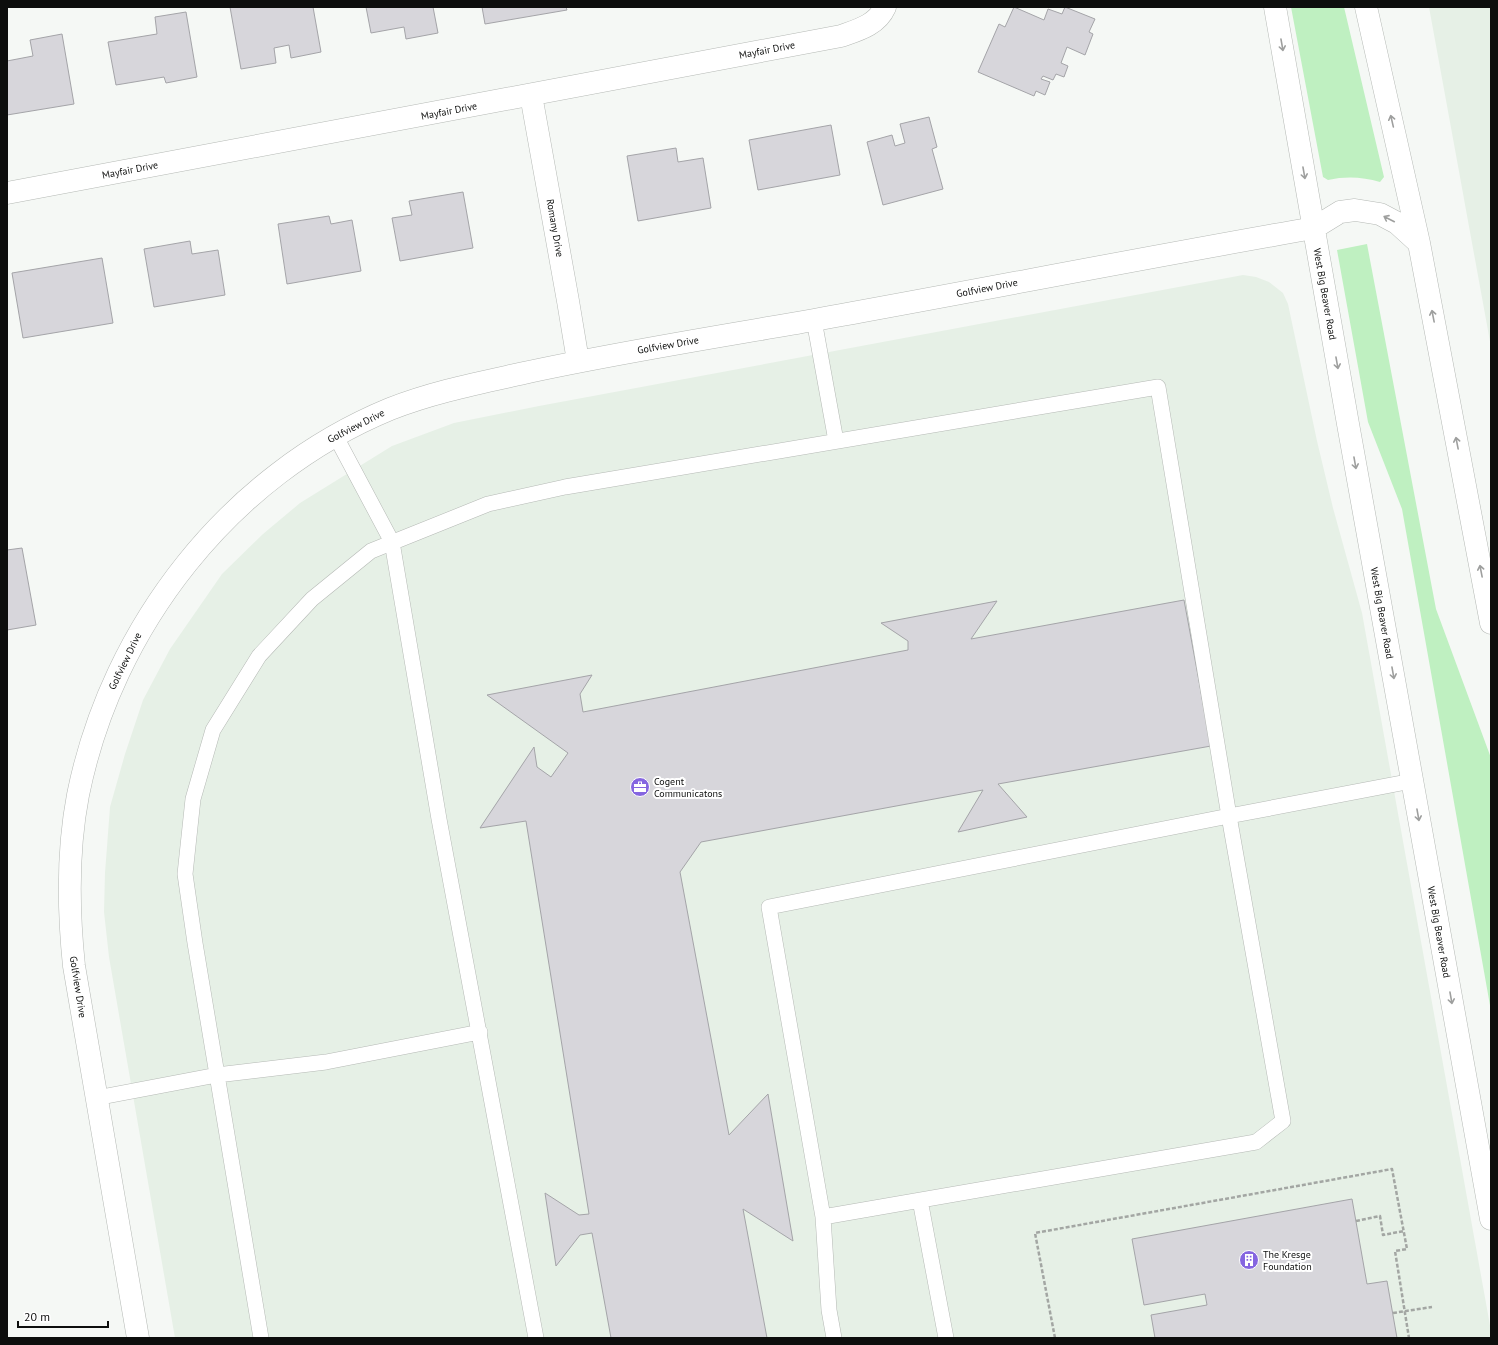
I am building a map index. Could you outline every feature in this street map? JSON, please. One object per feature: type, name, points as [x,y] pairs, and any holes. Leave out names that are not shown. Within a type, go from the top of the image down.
[{"type":"street","name":"West Big Beaver Road","points":[[1275,7],[1412,781],[1487,1175],[1491,1219]]},
{"type":"street","points":[[1366,7],[1419,243],[1491,623]]},
{"type":"street","name":"Mayfair Drive","points":[[7,193],[841,36],[864,28],[875,21],[884,9]]},
{"type":"street","name":"Romany Drive","points":[[531,95],[578,361]]},
{"type":"street","points":[[1314,228],[1340,212],[1356,210],[1380,214],[1397,223],[1419,243]]},
{"type":"street","name":"Golfview Drive","points":[[138,1338],[74,966],[69,921],[71,839],[87,757],[103,707],[120,669],[140,630],[165,591],[234,511],[273,478],[335,435],[392,409],[447,390],[578,361],[814,320],[1314,228]]},
{"type":"lane","points":[[814,320],[836,441]]},
{"type":"lane","points":[[261,1338],[196,950],[185,874],[193,799],[213,730],[260,656],[312,599],[371,551],[488,504],[565,487],[1158,386],[1229,816],[1283,1121],[1256,1142],[823,1217]]},
{"type":"lane","points":[[335,435],[392,542],[440,818],[536,1338]]},
{"type":"lane","points":[[834,1338],[829,1310],[823,1217],[769,907],[1412,781]]},
{"type":"lane","points":[[96,1098],[217,1075],[326,1062],[480,1032]]},
{"type":"lane","points":[[920,1200],[946,1338]]},
{"type":"path","points":[[1055,1338],[1035,1233],[1392,1169],[1407,1248],[1395,1251],[1409,1338]]},
{"type":"path","points":[[1356,1221],[1380,1216],[1383,1236],[1404,1231]]},
{"type":"path","points":[[1393,1313],[1432,1307]]},
{"type":"shaded area","points":[[1429,7],[1491,7],[1491,347]]},
{"type":"shaded area","points":[[1243,275],[1256,277],[1269,282],[1283,293],[1288,304],[1333,508],[1362,613],[1491,1331],[1491,1338],[175,1338],[109,957],[104,912],[105,873],[110,807],[125,754],[143,700],[170,649],[222,574],[263,534],[300,503],[392,446],[454,423]]},
{"type":"green space","points":[[1291,7],[1344,7],[1384,177],[1380,182],[1354,178],[1328,180],[1323,177]]},
{"type":"green space","points":[[1367,244],[1436,609],[1491,758],[1491,1011],[1402,509],[1368,422],[1337,250]]},
{"type":"building","points":[[230,7],[313,7],[321,52],[291,58],[289,45],[274,48],[276,63],[241,69]]},
{"type":"building","points":[[366,7],[433,7],[438,33],[406,39],[404,27],[371,33]]},
{"type":"building","points":[[482,7],[566,7],[567,10],[485,24]]},
{"type":"building","points":[[1014,7],[1044,20],[1048,9],[1062,14],[1065,7],[1095,19],[1089,32],[1093,34],[1085,55],[1067,47],[1061,63],[1068,66],[1064,77],[1056,74],[1053,80],[1043,76],[1041,79],[1050,82],[1045,95],[1036,91],[1034,96],[978,72],[999,24],[1005,27]]},
{"type":"building","points":[[186,12],[197,77],[166,83],[164,77],[116,85],[108,42],[157,34],[155,17]]},
{"type":"building","points":[[62,34],[74,104],[7,115],[7,61],[33,56],[30,40]]},
{"type":"building","points":[[929,117],[937,147],[932,149],[943,189],[883,205],[867,142],[892,135],[895,146],[905,143],[900,124]]},
{"type":"building","points":[[831,125],[840,175],[758,190],[749,140]]},
{"type":"building","points":[[676,148],[678,162],[703,158],[711,208],[638,221],[627,156]]},
{"type":"building","points":[[463,192],[473,248],[400,261],[392,218],[412,215],[409,201]]},
{"type":"building","points":[[329,216],[331,224],[352,220],[361,271],[287,284],[278,224]]},
{"type":"building","points":[[190,241],[192,254],[218,250],[225,295],[154,307],[144,249]]},
{"type":"building","points":[[102,258],[113,323],[23,338],[12,273]]},
{"type":"building","points":[[22,548],[36,625],[7,630],[7,550]]},
{"type":"building","points":[[1184,600],[1211,746],[998,784],[1027,817],[958,832],[983,790],[701,842],[680,872],[729,1135],[768,1094],[793,1241],[743,1209],[767,1338],[611,1338],[592,1233],[580,1235],[556,1266],[545,1193],[579,1215],[589,1214],[526,821],[480,828],[534,747],[537,767],[551,777],[568,753],[487,695],[592,675],[580,694],[583,712],[908,650],[908,641],[881,623],[997,601],[971,639]]},
{"type":"building","name":"The Kresge Foundation","points":[[1352,1199],[1367,1284],[1387,1281],[1397,1338],[1155,1338],[1151,1315],[1207,1305],[1205,1294],[1144,1305],[1132,1239]]},
{"type":"place","name":"Cogent Communicatons","points":[[640,787]]},
{"type":"place","name":"The Kresge Foundation","points":[[1249,1260]]}]
